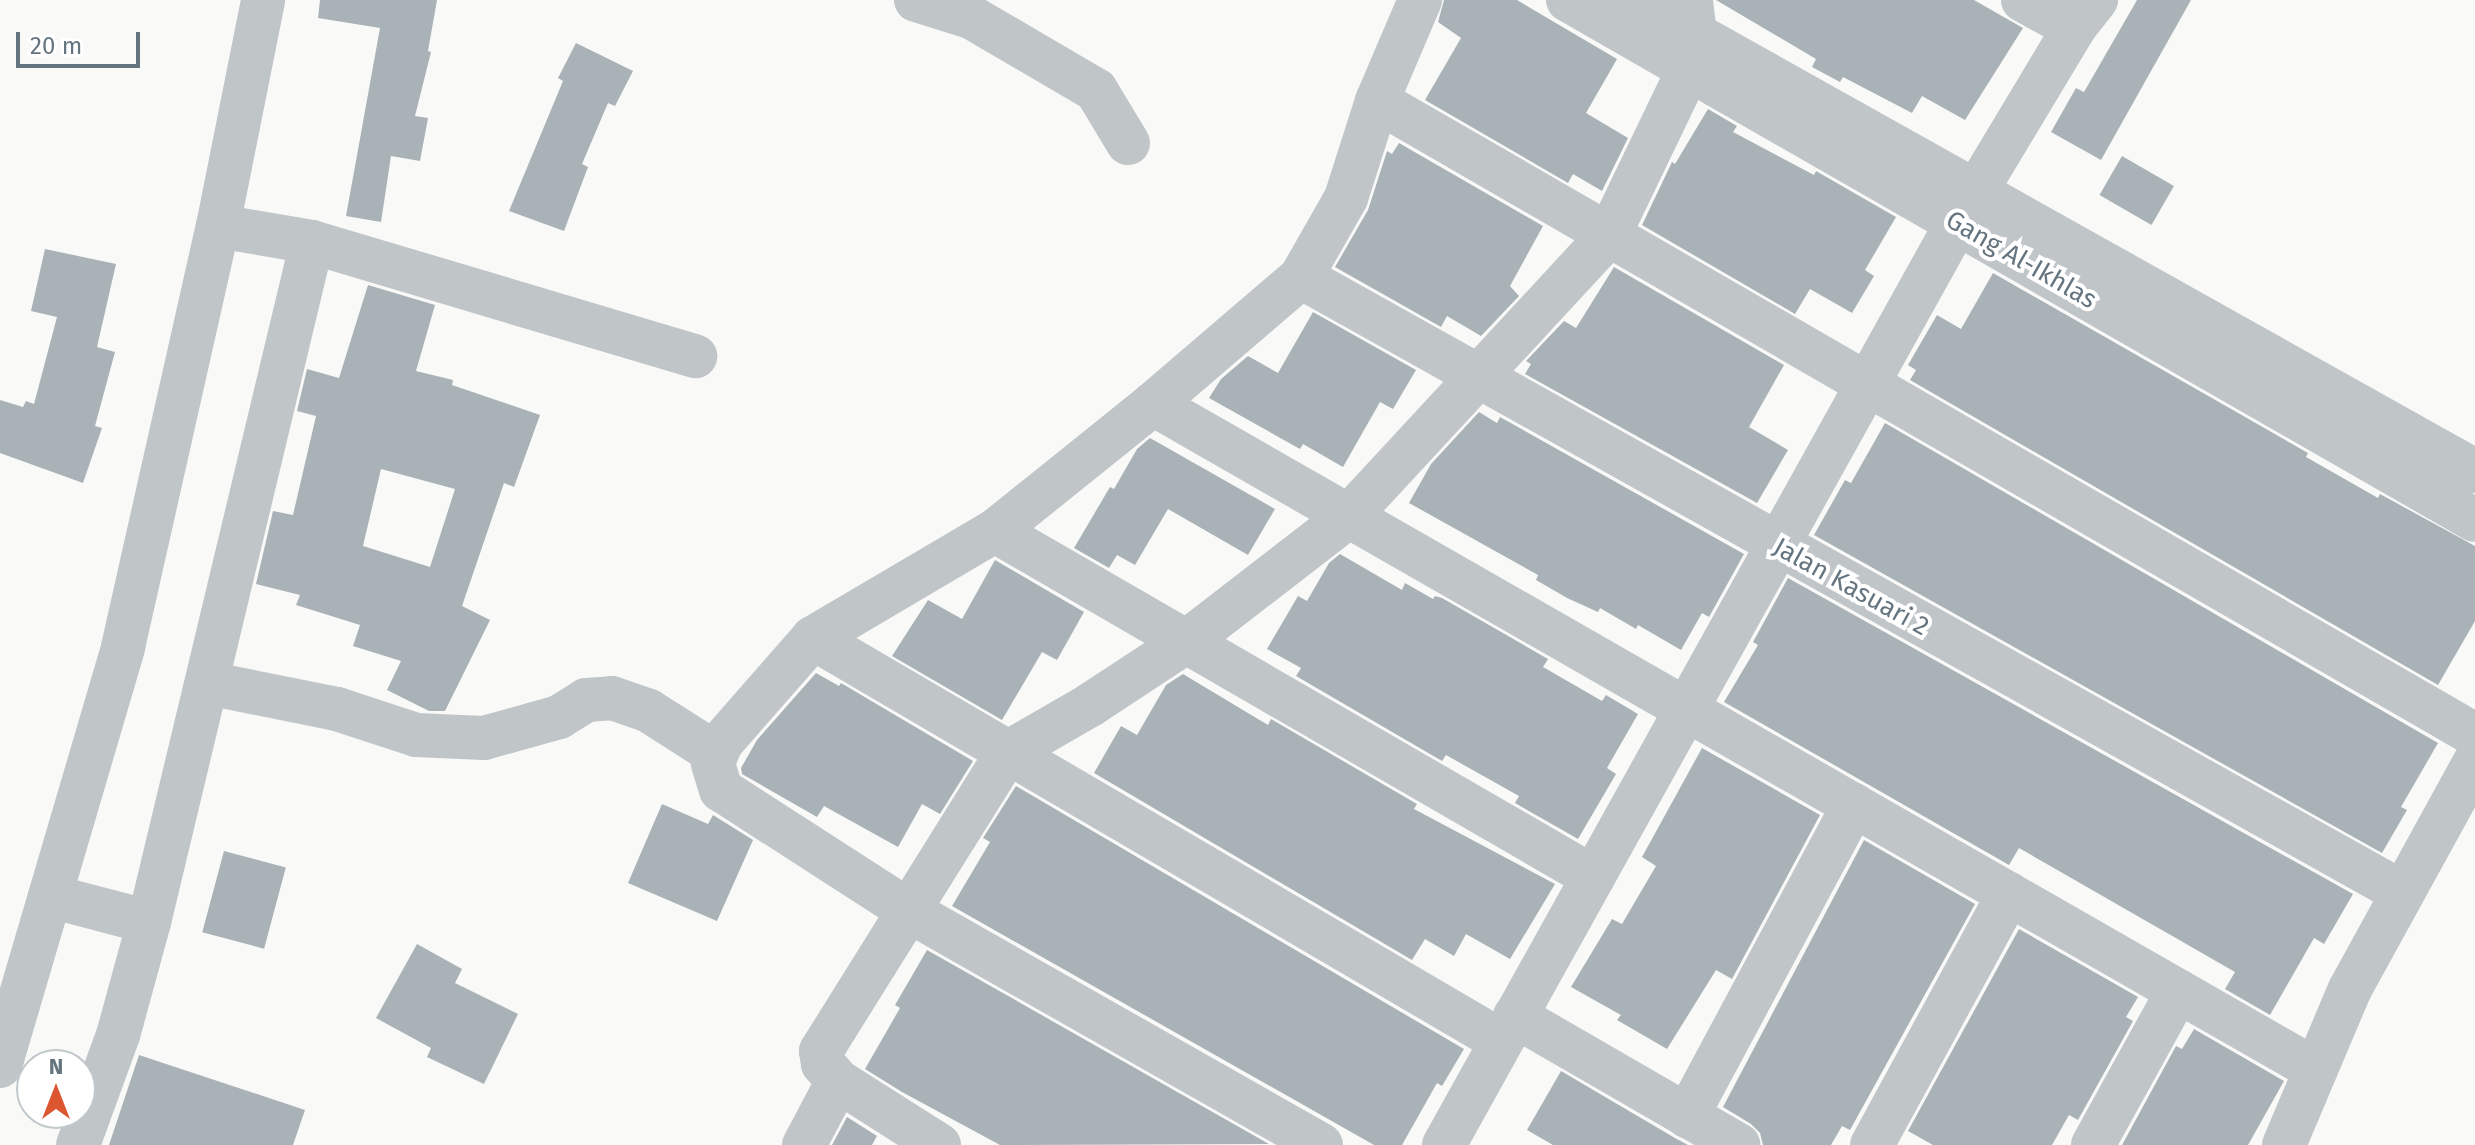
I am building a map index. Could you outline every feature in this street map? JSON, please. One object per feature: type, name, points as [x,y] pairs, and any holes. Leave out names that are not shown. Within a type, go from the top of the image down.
[{"type":"street","points":[[0,1066],[59,899],[123,647],[226,227],[263,0]]},
{"type":"street","points":[[916,0],[975,8],[1096,90],[1128,143]]},
{"type":"street","points":[[1321,1145],[906,909],[721,790],[715,774],[715,753],[813,638],[995,531],[1153,404],[1301,277],[1346,198],[1377,101],[1420,0]]},
{"type":"street","name":"Gang Al-Ikhlas","points":[[1568,0],[1692,35]]},
{"type":"street","name":"Gang Al-Ikhlas","points":[[1634,0],[2475,520]]},
{"type":"street","points":[[1444,1145],[1966,207],[2085,14],[2023,0]]},
{"type":"street","points":[[939,1145],[838,1081],[823,1064],[821,1048],[1007,753],[1090,705],[1186,642],[1349,516],[1609,235],[1692,35]]},
{"type":"street","points":[[1377,101],[2475,735]]},
{"type":"street","name":"Gang Al-Ikhlas","points":[[1966,207],[2475,471]]},
{"type":"street","points":[[226,227],[306,242],[695,356]]},
{"type":"street","points":[[78,1145],[118,1035],[138,920],[207,683],[306,242]]},
{"type":"street","name":"Jalan Kasuari 2","points":[[1301,277],[1777,546],[2403,893]]},
{"type":"street","points":[[1153,404],[2314,1069]]},
{"type":"street","points":[[995,531],[1593,877]]},
{"type":"street","points":[[813,638],[1007,753],[1508,1029],[1687,1116],[1738,1145]]},
{"type":"street","points":[[207,683],[337,709],[416,735],[484,738],[559,717],[586,700],[612,698],[649,711],[715,753]]},
{"type":"street","points":[[2284,1145],[2350,989],[2475,762]]},
{"type":"street","points":[[1687,1116],[1854,805]]},
{"type":"street","points":[[1872,1145],[2009,894]]},
{"type":"street","points":[[59,899],[138,920]]},
{"type":"street","points":[[2093,1145],[2178,991]]},
{"type":"street","points":[[804,1145],[838,1081]]},
{"type":"building","points":[[320,0],[437,0],[428,51],[431,52],[415,116],[428,118],[420,161],[391,156],[381,222],[346,216],[380,28],[318,18]]},
{"type":"building","points":[[1444,0],[1517,0],[1617,59],[1586,113],[1628,138],[1602,191],[1573,174],[1568,183],[1425,100],[1461,38],[1438,22]]},
{"type":"building","points":[[1716,0],[1974,0],[2023,28],[1965,120],[1922,96],[1912,113],[1843,77],[1840,82],[1812,67],[1816,59]]},
{"type":"building","points":[[2137,0],[2191,0],[2101,160],[2051,132],[2076,88],[2084,92]]},
{"type":"building","points":[[576,43],[633,71],[615,106],[608,103],[582,164],[588,167],[564,231],[509,211],[563,81],[558,78]]},
{"type":"building","points":[[1708,109],[1737,126],[1733,132],[1814,175],[1816,171],[1896,217],[1865,270],[1874,276],[1852,313],[1810,289],[1795,314],[1642,225],[1672,162],[1675,164]]},
{"type":"building","points":[[1399,143],[1543,226],[1510,286],[1519,296],[1481,336],[1447,316],[1441,327],[1335,267],[1368,210],[1387,151],[1392,154]]},
{"type":"building","points":[[2122,156],[2174,186],[2151,225],[2100,195]]},
{"type":"building","points":[[45,249],[116,264],[97,347],[115,352],[95,426],[102,428],[83,483],[0,453],[0,400],[23,407],[26,401],[34,404],[57,317],[31,311]]},
{"type":"building","points":[[1614,267],[1784,365],[1749,427],[1788,450],[1757,503],[1525,374],[1531,364],[1526,361],[1564,321],[1576,328]]},
{"type":"building","points":[[1993,273],[2308,453],[2306,457],[2378,498],[2380,494],[2475,546],[2475,621],[2438,685],[1910,380],[1916,370],[1908,365],[1937,315],[1961,329]]},
{"type":"building","points":[[368,285],[435,305],[416,371],[453,380],[452,385],[540,415],[514,487],[504,483],[462,606],[490,620],[445,711],[429,711],[387,690],[401,661],[353,646],[360,625],[296,605],[300,595],[256,584],[273,511],[293,515],[316,416],[297,411],[307,369],[339,378]],"holes":[[[381,469],[455,489],[430,567],[363,546]]]},
{"type":"building","points":[[1313,312],[1416,370],[1393,409],[1380,402],[1343,467],[1303,444],[1300,449],[1209,398],[1221,379],[1248,356],[1278,373]]},
{"type":"building","points":[[1479,412],[1497,423],[1500,417],[1744,554],[1709,617],[1702,613],[1681,650],[1638,625],[1636,629],[1600,608],[1598,612],[1567,598],[1536,580],[1538,575],[1409,503],[1431,464]]},
{"type":"building","points":[[1885,423],[2438,743],[2401,807],[2407,810],[2382,853],[1814,535],[1845,480],[1851,483]]},
{"type":"building","points":[[1150,438],[1275,509],[1248,555],[1168,509],[1135,565],[1117,555],[1109,568],[1074,548],[1110,487],[1114,489],[1137,449]]},
{"type":"building","points":[[1340,554],[1402,590],[1405,583],[1433,599],[1435,596],[1442,598],[1548,659],[1543,667],[1602,701],[1606,695],[1638,714],[1607,768],[1616,774],[1578,839],[1515,803],[1519,796],[1446,755],[1442,761],[1296,676],[1301,668],[1267,649],[1298,596],[1307,601],[1329,563]]},
{"type":"building","points":[[995,560],[1084,612],[1057,660],[1042,652],[1002,720],[892,656],[928,600],[962,619]]},
{"type":"building","points":[[1788,578],[2353,894],[2324,944],[2314,938],[2270,1015],[2225,989],[2235,972],[2019,848],[2009,865],[1724,702],[1758,645],[1753,642]]},
{"type":"building","points":[[816,673],[839,686],[841,683],[973,761],[940,814],[922,804],[898,847],[824,806],[817,817],[742,774],[741,768],[757,740]]},
{"type":"building","points":[[1183,674],[1268,725],[1271,719],[1417,804],[1414,809],[1555,884],[1510,959],[1466,934],[1454,956],[1425,939],[1412,960],[1094,773],[1121,726],[1137,735],[1166,685]]},
{"type":"building","points":[[1702,748],[1820,815],[1732,979],[1716,970],[1667,1049],[1617,1020],[1621,1015],[1571,987],[1612,919],[1622,924],[1656,866],[1642,857]]},
{"type":"building","points":[[1016,786],[1464,1049],[1442,1086],[1437,1083],[1402,1145],[1374,1145],[952,906],[990,842],[983,838]]},
{"type":"building","points":[[662,804],[708,824],[713,815],[753,840],[717,921],[628,883]]},
{"type":"building","points":[[1864,840],[1975,904],[1850,1130],[1842,1126],[1831,1145],[1763,1145],[1760,1133],[1751,1124],[1723,1107]]},
{"type":"building","points":[[224,851],[286,868],[264,949],[202,932]]},
{"type":"building","points":[[2019,929],[2138,997],[2126,1017],[2133,1021],[2078,1120],[2069,1115],[2052,1145],[1933,1145],[1908,1131]]},
{"type":"building","points":[[417,944],[462,969],[455,983],[518,1014],[484,1084],[427,1057],[431,1048],[376,1018]]},
{"type":"building","points":[[927,950],[1269,1144],[1000,1145],[902,1092],[865,1069],[900,1008],[895,1005]]},
{"type":"building","points":[[2194,1029],[2284,1081],[2248,1145],[2122,1145],[2176,1046],[2182,1049]]},
{"type":"building","points":[[139,1055],[305,1110],[293,1145],[109,1145]]},
{"type":"building","points":[[1561,1071],[1688,1145],[1553,1145],[1527,1130]]},
{"type":"building","points":[[847,1117],[877,1136],[872,1145],[832,1145]]}]
